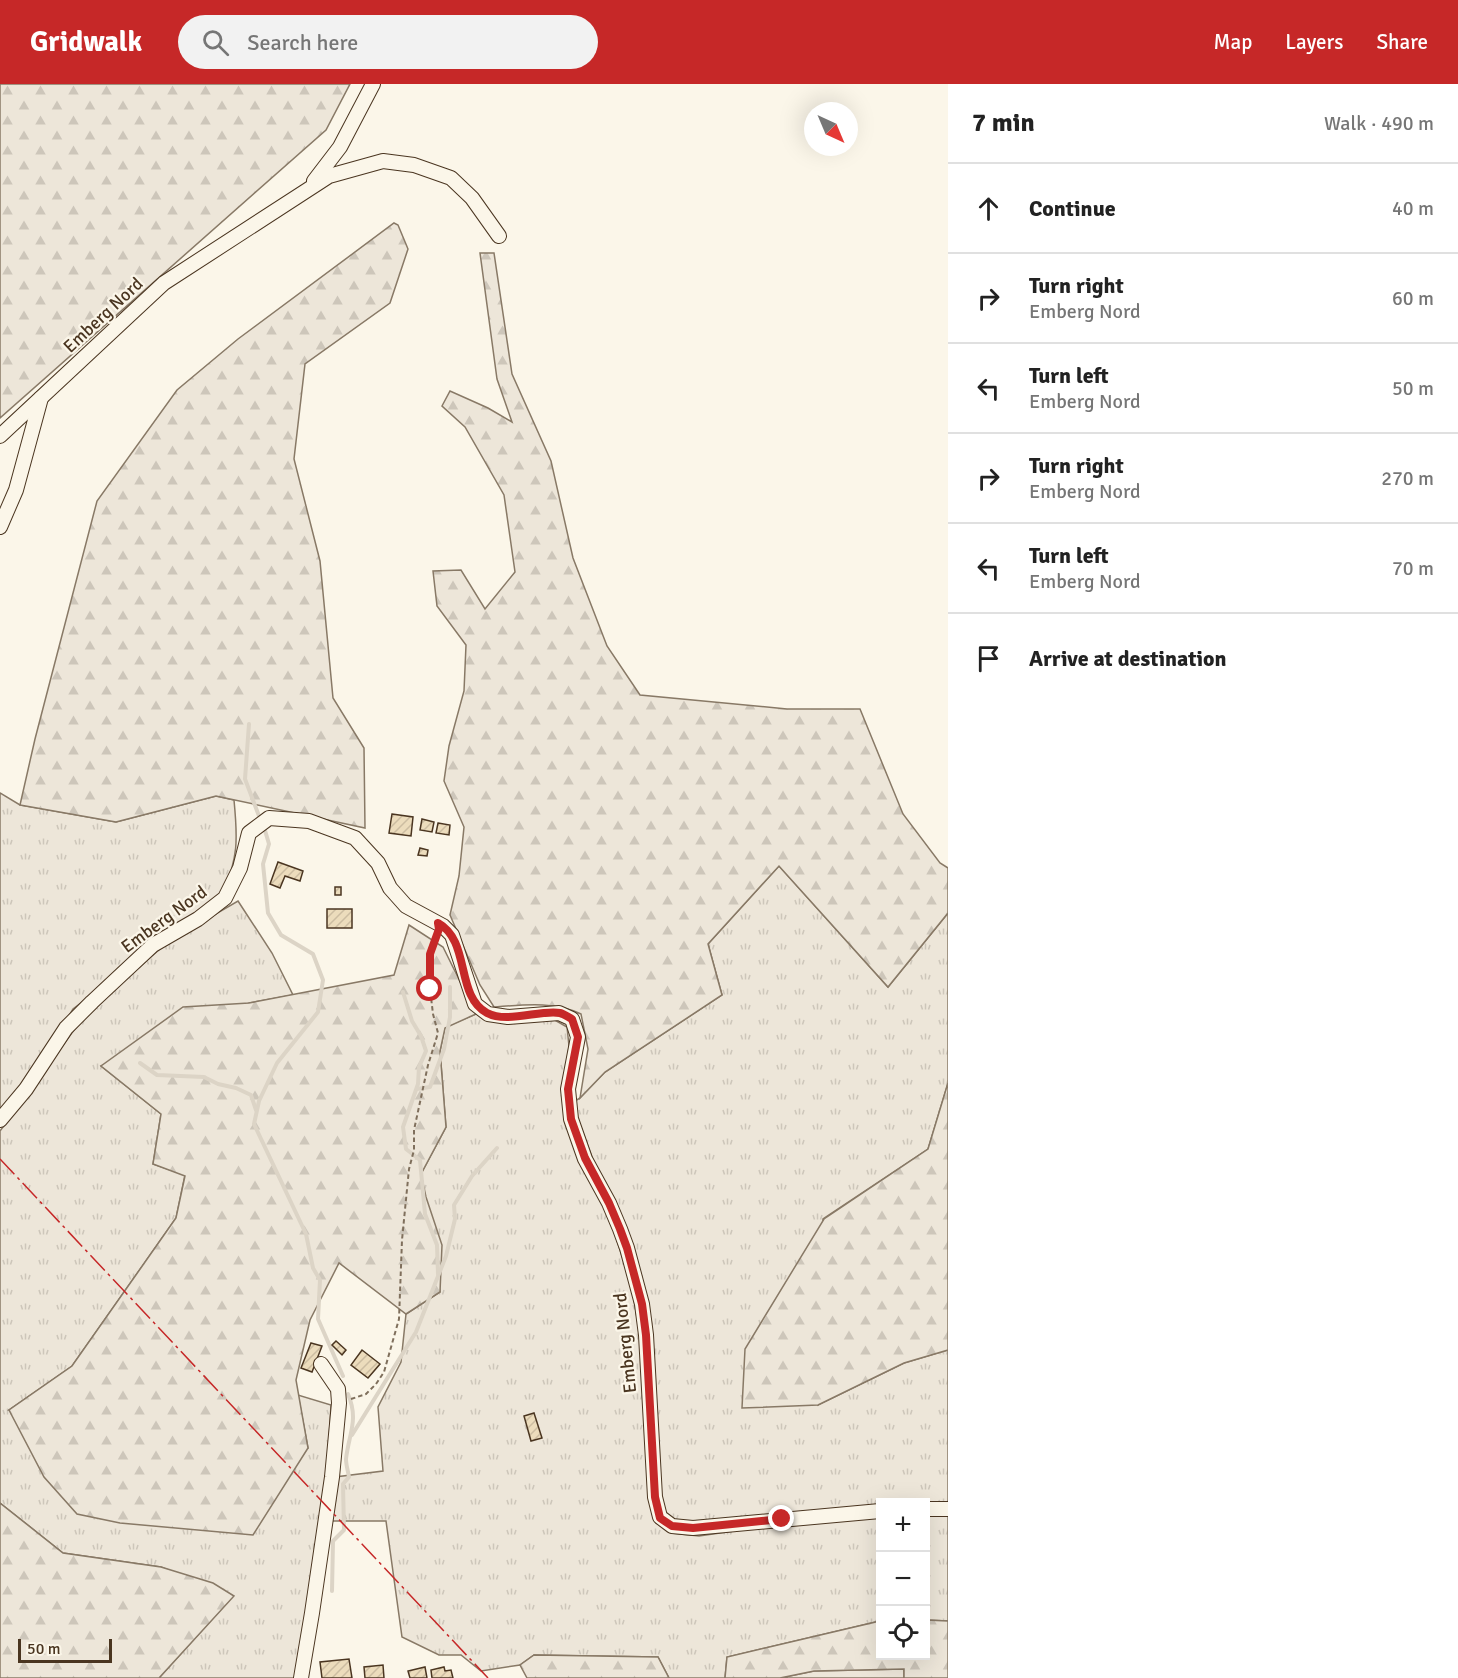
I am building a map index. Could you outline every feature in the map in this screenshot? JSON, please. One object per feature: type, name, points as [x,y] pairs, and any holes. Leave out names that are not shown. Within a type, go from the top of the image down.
[{"type":"street","points":[[308,190],[339,147],[373,84]]},
{"type":"street","name":"Emberg Nord","points":[[0,436],[164,283],[329,176],[383,161],[414,165],[451,178],[472,198],[499,236]]},
{"type":"street","points":[[0,526],[16,490],[41,398]]},
{"type":"street","name":"Emberg Nord","points":[[0,1120],[26,1089],[66,1028],[92,1002],[153,945],[198,919],[225,898],[240,868],[249,833],[269,818],[309,821],[354,838],[378,863],[390,888],[406,906],[438,923],[452,935],[475,1004],[488,1014],[508,1017],[559,1013],[572,1019],[578,1037],[568,1089],[571,1119],[585,1158],[620,1229],[642,1304],[646,1335],[655,1497],[660,1518],[672,1526],[693,1528],[876,1511]]},
{"type":"street","points":[[301,1678],[332,1477],[339,1403],[338,1389],[321,1364]]},
{"type":"street","points":[[930,1509],[948,1509]]},
{"type":"path","points":[[352,1399],[366,1394],[384,1372],[399,1319],[402,1240],[409,1169],[414,1150],[414,1130],[438,1033],[432,1006],[430,954],[439,929],[438,923]]},
{"type":"green space","points":[[0,84],[350,84],[326,130],[0,418]]},
{"type":"green space","points":[[394,223],[398,225],[408,249],[390,303],[305,364],[294,459],[320,561],[333,698],[364,748],[365,828],[216,796],[116,822],[20,805],[97,501],[177,390],[238,339]]},
{"type":"green space","points":[[480,253],[494,253],[512,374],[551,461],[573,558],[607,646],[640,695],[787,709],[860,709],[903,814],[940,863],[948,868],[948,913],[888,987],[779,866],[708,944],[722,995],[605,1072],[580,1098],[588,1049],[581,1014],[549,1006],[494,1007],[480,985],[450,915],[459,876],[464,827],[444,781],[449,746],[464,691],[466,645],[437,606],[433,571],[461,570],[485,609],[515,572],[504,495],[465,427],[442,406],[450,391],[512,422],[497,379]]},
{"type":"green space","points":[[0,793],[20,805],[116,822],[216,796],[234,800],[236,838],[232,869],[223,895],[73,1009],[50,1047],[0,1115]]},
{"type":"green space","points":[[779,866],[888,987],[948,913],[948,1083],[928,1149],[823,1219],[818,1405],[904,1363],[948,1350],[948,1505],[930,1503],[930,1498],[876,1498],[876,1507],[689,1524],[671,1521],[662,1509],[650,1314],[572,1103],[580,1098],[605,1072],[722,995],[708,944]]},
{"type":"green space","points":[[238,901],[272,953],[293,995],[249,1003],[101,1066],[161,1114],[153,1164],[185,1175],[176,1218],[72,1366],[9,1410],[308,1448],[298,1395],[331,1405],[327,1475],[298,1678],[159,1678],[233,1596],[161,1567],[63,1553],[0,1503],[0,1131],[85,1015],[169,941]]},
{"type":"green space","points":[[409,925],[443,947],[476,1014],[445,1028],[440,1051],[446,1127],[421,1174],[442,1245],[440,1292],[406,1314],[339,1263],[310,1320],[296,1380],[308,1448],[253,1535],[120,1523],[77,1514],[44,1477],[9,1410],[72,1366],[176,1218],[185,1176],[153,1164],[161,1114],[101,1066],[183,1007],[249,1003],[394,975]]},
{"type":"green space","points":[[476,1014],[491,1020],[553,1019],[567,1027],[569,1046],[563,1099],[609,1215],[632,1288],[640,1336],[651,1499],[658,1524],[671,1533],[699,1536],[791,1523],[876,1517],[876,1622],[727,1657],[725,1678],[669,1678],[658,1657],[534,1655],[520,1665],[481,1671],[461,1655],[439,1655],[402,1637],[386,1521],[328,1521],[335,1477],[383,1471],[378,1407],[401,1362],[406,1314],[440,1292],[421,1174],[446,1127],[440,1051],[445,1027]]},
{"type":"green space","points":[[948,1083],[948,1350],[904,1363],[818,1405],[742,1408],[745,1349],[824,1219],[928,1149]]},
{"type":"green space","points":[[0,1503],[63,1553],[161,1567],[213,1583],[234,1596],[159,1678],[0,1678]]},
{"type":"green space","points":[[948,1515],[948,1621],[930,1620],[930,1516]]},
{"type":"green space","points":[[930,1620],[948,1621],[948,1678],[904,1678],[904,1669],[814,1671],[780,1678],[725,1678],[727,1657],[876,1622],[876,1660],[930,1660]]},
{"type":"green space","points":[[534,1655],[658,1657],[669,1678],[527,1678],[520,1665]]},
{"type":"green space","points":[[904,1669],[904,1678],[780,1678],[814,1671]]},
{"type":"building","points":[[392,814],[413,817],[411,836],[389,833]]},
{"type":"building","points":[[422,819],[434,822],[432,832],[420,830]]},
{"type":"building","points":[[438,823],[450,825],[449,835],[436,833]]},
{"type":"building","points":[[420,848],[428,850],[427,856],[418,855]]},
{"type":"building","points":[[278,862],[303,871],[300,881],[285,876],[280,888],[270,884]]},
{"type":"building","points":[[335,887],[341,887],[341,895],[335,895]]},
{"type":"building","points":[[327,909],[352,909],[352,928],[327,928]]},
{"type":"building","points":[[336,1341],[346,1350],[342,1355],[332,1345]]},
{"type":"building","points":[[311,1343],[322,1346],[312,1372],[301,1368]]},
{"type":"building","points":[[362,1350],[380,1364],[368,1378],[351,1365]]},
{"type":"building","points":[[534,1413],[542,1438],[531,1441],[524,1416]]},
{"type":"building","points":[[349,1659],[352,1678],[322,1678],[320,1662]]},
{"type":"building","points":[[383,1665],[384,1678],[365,1678],[364,1667]]},
{"type":"building","points":[[425,1667],[427,1678],[410,1678],[408,1671]]},
{"type":"building","points":[[444,1667],[445,1671],[451,1670],[453,1678],[432,1678],[431,1670]]},
{"type":"waterway","points":[[249,724],[245,779],[259,816]]},
{"type":"waterway","points":[[264,827],[269,844],[263,864],[268,913],[281,935],[313,954],[323,980],[318,1012],[277,1063],[259,1101],[254,1124],[306,1234],[313,1268],[320,1280],[318,1319],[343,1376]]},
{"type":"waterway","points":[[417,1089],[430,1087],[444,1049],[450,1017],[450,987]]},
{"type":"waterway","points":[[403,992],[412,1021],[421,1036],[426,1051],[419,1067],[418,1084],[403,1127],[406,1149],[420,1160],[425,1214],[437,1245],[438,1274]]},
{"type":"waterway","points":[[140,1063],[157,1075],[204,1077],[218,1084],[236,1088],[251,1095],[256,1110]]},
{"type":"waterway","points":[[352,1435],[416,1332],[446,1256],[455,1219],[454,1205],[472,1176],[497,1148]]},
{"type":"waterway","points":[[332,1591],[333,1541],[344,1530],[343,1484],[349,1477],[346,1459],[353,1411],[348,1394]]},
{"type":"power","points":[[0,1159],[488,1678]]},
{"type":"route","points":[[430,989],[430,954],[439,929],[438,923],[452,935],[475,1004],[488,1014],[508,1017],[559,1013],[572,1019],[578,1037],[568,1089],[571,1119],[585,1158],[620,1229],[642,1304],[646,1335],[655,1497],[660,1518],[672,1526],[693,1528],[782,1519]]}]
